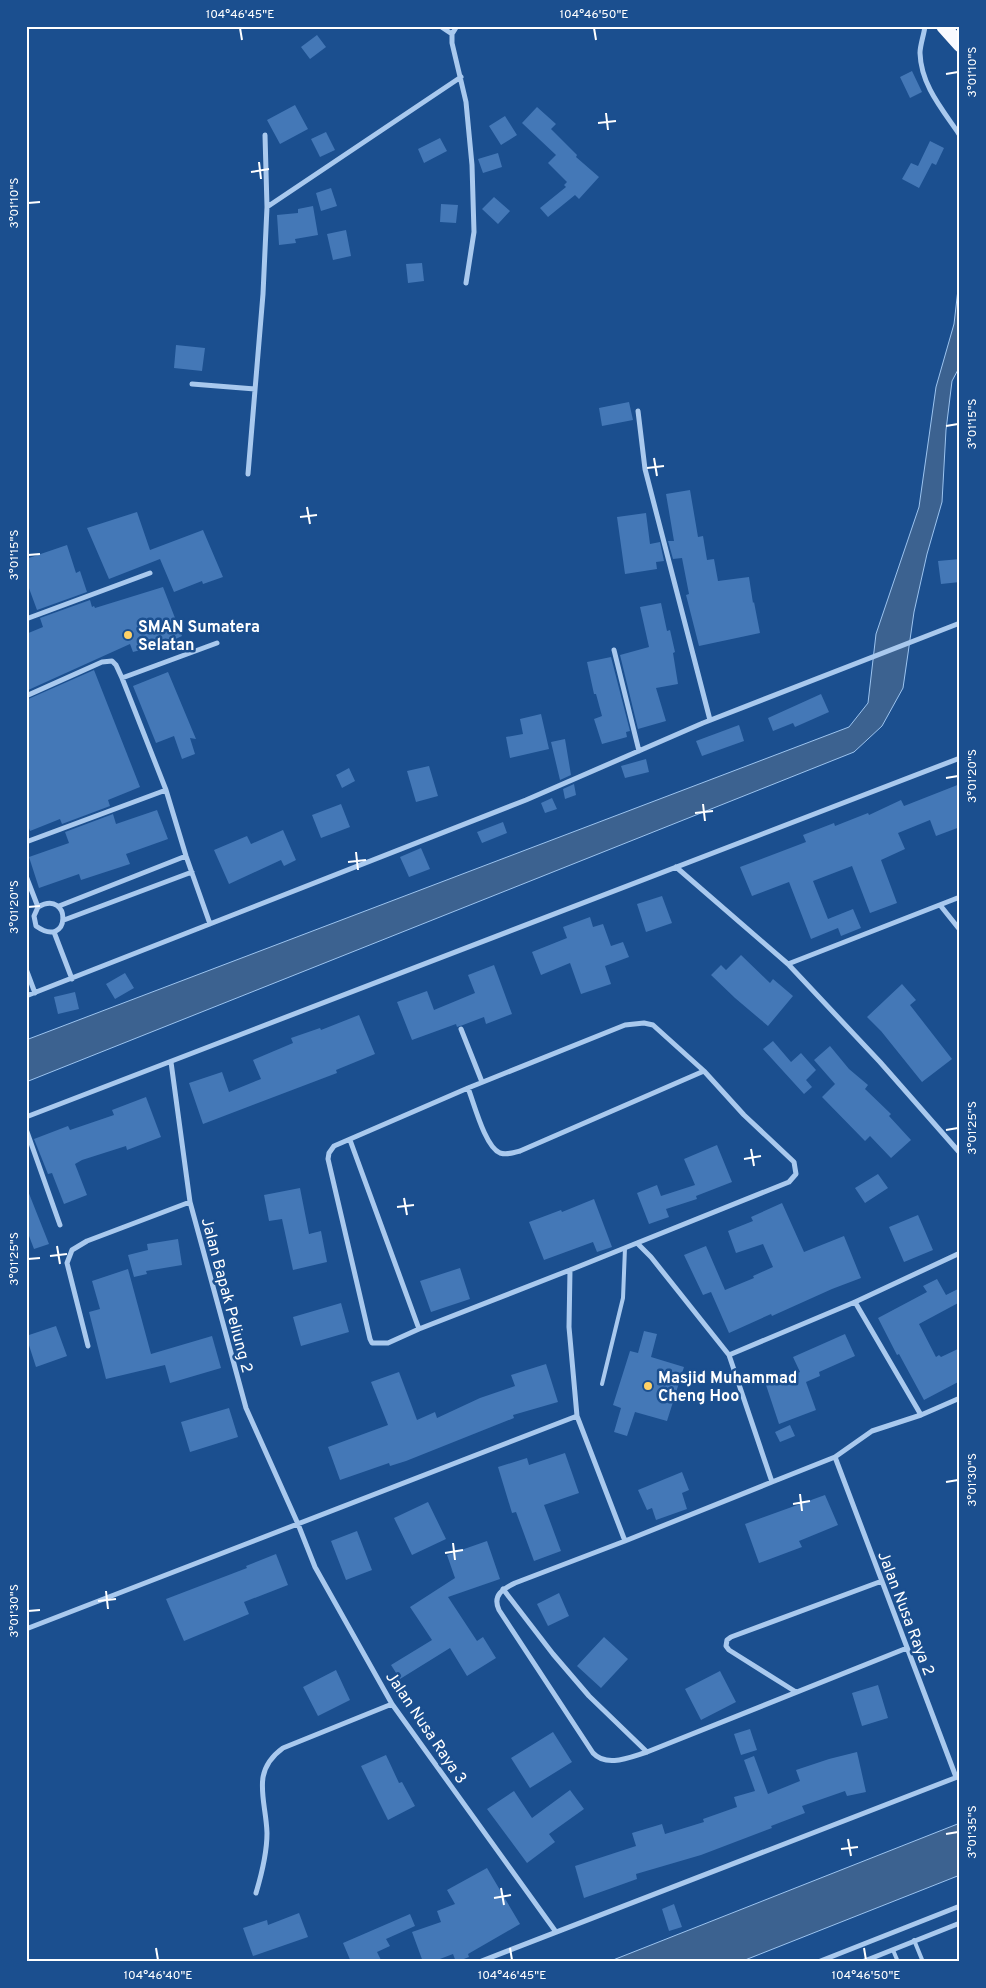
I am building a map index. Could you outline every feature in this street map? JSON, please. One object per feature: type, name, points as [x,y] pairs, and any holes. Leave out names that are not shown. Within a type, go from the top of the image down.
[{"type":"highway","points":[[943,26],[960,45]]},
{"type":"street","points":[[440,26],[452,34]]},
{"type":"street","points":[[457,26],[452,34],[452,43],[466,102],[472,165],[474,232],[466,283]]},
{"type":"street","points":[[926,26],[920,52],[923,72],[930,92],[958,134]]},
{"type":"street","points":[[267,207],[461,77]]},
{"type":"street","points":[[248,474],[263,294],[267,207],[265,135]]},
{"type":"street","points":[[192,384],[255,389]]},
{"type":"street","points":[[638,411],[641,449],[649,487],[710,720]]},
{"type":"street","points":[[26,619],[150,573]]},
{"type":"street","points":[[26,996],[526,800],[710,720],[960,623]]},
{"type":"street","points":[[122,678],[217,643]]},
{"type":"street","points":[[614,650],[639,751]]},
{"type":"street","points":[[26,696],[107,661],[116,665],[166,790],[186,856],[210,924]]},
{"type":"street","points":[[26,1117],[960,758]]},
{"type":"street","points":[[26,842],[166,790]]},
{"type":"street","points":[[59,906],[186,856]]},
{"type":"street","points":[[676,867],[788,964],[880,1062],[960,1153]]},
{"type":"street","points":[[64,920],[192,872]]},
{"type":"street","points":[[26,876],[38,907]]},
{"type":"street","points":[[788,964],[960,897]]},
{"type":"street","points":[[52,903],[59,906],[64,920],[60,927],[54,932],[44,932],[36,926],[34,916],[38,907],[52,903]]},
{"type":"street","points":[[940,905],[960,930]]},
{"type":"street","points":[[54,932],[72,979]]},
{"type":"street","points":[[26,969],[35,993]]},
{"type":"street","points":[[634,1023],[653,1025],[704,1071],[744,1116],[794,1162],[796,1174],[789,1182],[388,1343],[377,1344],[370,1339],[328,1159],[331,1148],[482,1082],[625,1025],[634,1023]]},
{"type":"street","points":[[461,1029],[482,1082]]},
{"type":"street","name":"Jalan Bapak Peliung 2","points":[[171,1062],[190,1202],[246,1408],[298,1524]]},
{"type":"street","points":[[468,1088],[488,1142],[500,1153],[510,1154],[704,1071]]},
{"type":"street","points":[[26,1129],[60,1225]]},
{"type":"street","points":[[350,1140],[419,1329]]},
{"type":"street","points":[[88,1346],[67,1263],[72,1250],[87,1241],[190,1202]]},
{"type":"street","points":[[637,1243],[651,1256],[729,1355],[772,1482]]},
{"type":"street","points":[[729,1355],[855,1302],[960,1253]]},
{"type":"street","points":[[570,1270],[570,1327],[577,1416],[625,1542]]},
{"type":"street","points":[[855,1302],[921,1415]]},
{"type":"street","points":[[907,1648],[647,1752],[612,1761],[604,1760],[593,1753],[499,1610],[496,1599],[498,1593],[503,1589],[835,1457],[872,1431],[921,1415],[960,1398]]},
{"type":"street","points":[[26,1629],[577,1416]]},
{"type":"street","name":"Jalan Nusa Raya 2","points":[[835,1457],[958,1777]]},
{"type":"street","name":"Jalan Nusa Raya 3","points":[[298,1524],[314,1567],[392,1704],[556,1932]]},
{"type":"street","points":[[796,1692],[729,1650],[726,1646],[727,1640],[882,1581]]},
{"type":"street","points":[[503,1589],[589,1696],[647,1752]]},
{"type":"street","points":[[256,1893],[264,1869],[266,1852],[267,1832],[262,1776],[272,1756],[283,1748],[392,1704]]},
{"type":"street","points":[[479,1962],[958,1777]]},
{"type":"street","points":[[818,1962],[960,1906]]},
{"type":"street","points":[[862,1962],[960,1923]]},
{"type":"lane","points":[[602,1384],[623,1298],[625,1248]]},
{"type":"lane","points":[[914,1940],[923,1962]]},
{"type":"lane","points":[[893,1950],[898,1962]]},
{"type":"water","points":[[960,272],[960,366],[952,381],[946,430],[942,502],[927,554],[914,612],[903,688],[882,726],[854,752],[26,1082],[26,1040],[849,727],[868,703],[876,634],[919,507],[936,387],[954,324]]},
{"type":"water","points":[[960,1823],[960,1875],[740,1962],[608,1962]]},
{"type":"building","points":[[317,35],[326,47],[310,59],[301,47]]},
{"type":"building","points":[[912,71],[922,92],[910,98],[900,77]]},
{"type":"building","points":[[295,105],[308,129],[280,144],[267,120]]},
{"type":"building","points":[[537,107],[556,124],[551,129],[577,155],[576,157],[599,177],[579,199],[575,195],[548,217],[540,208],[566,187],[564,185],[567,182],[548,163],[556,155],[522,123]]},
{"type":"building","points":[[505,116],[517,135],[501,145],[489,126]]},
{"type":"building","points":[[326,132],[335,150],[320,157],[311,139]]},
{"type":"building","points":[[440,138],[447,151],[424,163],[418,149]]},
{"type":"building","points":[[930,141],[944,148],[936,165],[932,163],[919,188],[902,179],[911,163],[918,166]]},
{"type":"building","points":[[498,153],[502,167],[483,173],[478,159]]},
{"type":"building","points":[[331,188],[337,206],[321,211],[316,193]]},
{"type":"building","points":[[494,197],[510,211],[498,224],[482,209]]},
{"type":"building","points":[[441,204],[458,205],[456,223],[440,222]]},
{"type":"building","points":[[313,206],[318,235],[295,239],[296,243],[279,245],[277,215],[298,213],[298,209]]},
{"type":"building","points":[[346,230],[351,256],[333,260],[327,234]]},
{"type":"building","points":[[422,263],[424,281],[408,283],[406,264]]},
{"type":"building","points":[[176,345],[205,348],[202,371],[174,368]]},
{"type":"building","points":[[629,402],[633,420],[602,426],[599,408]]},
{"type":"building","points":[[690,490],[698,537],[703,536],[707,560],[714,559],[718,581],[749,577],[760,633],[699,646],[686,595],[689,594],[682,558],[673,559],[668,541],[674,541],[666,494]]},
{"type":"building","points":[[137,512],[150,550],[203,530],[223,577],[203,584],[202,581],[174,592],[160,559],[109,579],[87,528]]},
{"type":"building","points":[[646,513],[650,544],[660,542],[664,561],[656,562],[657,569],[625,574],[617,517]]},
{"type":"building","points":[[67,545],[76,573],[80,571],[87,592],[37,610],[26,580],[26,559]]},
{"type":"building","points":[[960,559],[960,582],[941,584],[938,561]]},
{"type":"building","points":[[163,587],[182,636],[167,643],[133,652],[130,644],[26,691],[26,634],[43,627],[40,618],[90,600],[92,607],[94,606],[95,608]]},
{"type":"building","points":[[661,603],[667,631],[670,630],[675,652],[673,653],[678,684],[656,688],[666,721],[638,729],[620,655],[649,647],[640,607]]},
{"type":"building","points":[[611,657],[630,731],[626,732],[627,737],[602,744],[594,719],[602,716],[596,694],[594,694],[587,662]]},
{"type":"building","points":[[94,670],[140,787],[108,800],[110,806],[62,824],[60,819],[30,831],[26,820],[26,700]]},
{"type":"building","points":[[168,672],[196,739],[190,738],[195,754],[182,759],[174,736],[156,743],[133,686]]},
{"type":"building","points":[[821,694],[829,712],[795,727],[793,723],[773,731],[768,718]]},
{"type":"building","points":[[541,714],[549,749],[510,758],[506,737],[523,734],[520,719]]},
{"type":"building","points":[[739,725],[744,741],[702,756],[696,741]]},
{"type":"building","points":[[565,739],[571,775],[560,780],[551,742]]},
{"type":"building","points":[[646,759],[649,772],[625,778],[621,766]]},
{"type":"building","points":[[429,766],[438,796],[416,802],[407,771]]},
{"type":"building","points":[[349,768],[355,781],[342,788],[336,775]]},
{"type":"building","points":[[574,784],[576,795],[565,799],[563,789]]},
{"type":"building","points":[[960,784],[960,827],[936,836],[930,820],[898,833],[905,849],[881,860],[897,903],[870,913],[852,866],[813,881],[828,919],[853,909],[861,928],[841,936],[838,928],[811,939],[789,882],[752,896],[740,867],[806,842],[803,835],[834,823],[835,826],[868,813],[869,815],[901,800],[904,806]]},
{"type":"building","points":[[552,798],[557,809],[545,813],[541,803]]},
{"type":"building","points":[[341,804],[350,827],[321,838],[312,815]]},
{"type":"building","points":[[157,810],[168,839],[126,854],[130,864],[81,880],[79,874],[39,888],[29,857],[69,843],[65,832],[113,814],[116,824]]},
{"type":"building","points":[[503,822],[507,833],[482,843],[477,832]]},
{"type":"building","points":[[283,830],[296,860],[284,866],[281,860],[229,884],[214,850],[247,836],[251,844]]},
{"type":"building","points":[[421,848],[430,869],[409,877],[400,857]]},
{"type":"building","points":[[662,896],[672,923],[646,932],[637,904]]},
{"type":"building","points":[[590,917],[593,927],[603,924],[611,946],[623,942],[629,957],[605,966],[611,984],[581,994],[570,963],[541,975],[532,952],[567,938],[563,927]]},
{"type":"building","points":[[741,955],[770,983],[773,979],[793,996],[768,1026],[711,975],[721,965],[726,970]]},
{"type":"building","points":[[494,965],[512,1014],[486,1024],[484,1017],[457,1027],[456,1024],[412,1040],[397,1002],[427,991],[434,1010],[475,993],[468,975]]},
{"type":"building","points":[[125,973],[134,988],[115,999],[106,984]]},
{"type":"building","points":[[902,984],[916,1000],[910,1005],[952,1059],[922,1082],[881,1031],[867,1017]]},
{"type":"building","points":[[75,992],[79,1009],[58,1014],[54,997]]},
{"type":"building","points":[[359,1015],[375,1054],[336,1070],[337,1073],[203,1124],[189,1083],[222,1072],[229,1092],[261,1079],[253,1060],[293,1043],[291,1038],[320,1028],[321,1030]]},
{"type":"building","points":[[773,1041],[791,1062],[801,1053],[816,1070],[806,1080],[812,1087],[804,1094],[763,1049]]},
{"type":"building","points":[[830,1046],[849,1069],[868,1085],[865,1089],[891,1114],[889,1116],[911,1140],[891,1158],[870,1136],[865,1141],[822,1097],[835,1084],[814,1060]]},
{"type":"building","points":[[146,1097],[161,1137],[127,1150],[126,1146],[75,1164],[87,1195],[64,1204],[52,1173],[48,1174],[34,1139],[68,1126],[70,1130],[114,1115],[112,1110]]},
{"type":"building","points":[[717,1145],[732,1182],[696,1196],[697,1199],[666,1209],[669,1217],[649,1224],[637,1193],[657,1185],[661,1196],[695,1185],[684,1159]]},
{"type":"building","points":[[878,1174],[888,1188],[865,1203],[855,1188]]},
{"type":"building","points":[[26,1186],[49,1244],[34,1249],[26,1228]]},
{"type":"building","points":[[300,1188],[309,1234],[321,1231],[327,1262],[293,1270],[282,1219],[269,1221],[264,1195]]},
{"type":"building","points":[[594,1199],[612,1247],[597,1252],[593,1242],[544,1260],[529,1222],[561,1210],[562,1212]]},
{"type":"building","points":[[782,1203],[804,1252],[844,1236],[861,1278],[729,1333],[711,1292],[703,1295],[684,1255],[706,1246],[725,1290],[754,1278],[753,1276],[773,1267],[763,1244],[736,1253],[728,1231],[753,1221],[751,1217]]},
{"type":"building","points":[[918,1215],[933,1250],[904,1262],[889,1227]]},
{"type":"building","points":[[178,1239],[182,1265],[146,1271],[147,1274],[134,1277],[128,1255],[148,1250],[147,1244]]},
{"type":"building","points":[[460,1268],[470,1299],[431,1312],[420,1281]]},
{"type":"building","points":[[128,1269],[151,1354],[212,1336],[221,1368],[170,1383],[165,1365],[106,1379],[89,1312],[100,1309],[92,1281]]},
{"type":"building","points":[[937,1279],[946,1295],[960,1288],[960,1302],[919,1324],[936,1357],[939,1355],[941,1357],[960,1348],[960,1381],[924,1400],[899,1354],[897,1355],[878,1318],[927,1292],[923,1286]]},
{"type":"building","points":[[341,1303],[349,1332],[301,1346],[293,1317]]},
{"type":"building","points":[[56,1326],[67,1356],[36,1367],[26,1336]]},
{"type":"building","name":"Masjid Muhammad Cheng Hoo","points":[[644,1331],[657,1334],[651,1357],[684,1367],[667,1421],[635,1412],[627,1436],[614,1432],[621,1408],[613,1405],[630,1351],[638,1353]]},
{"type":"building","points":[[845,1334],[855,1356],[819,1372],[820,1376],[806,1382],[816,1410],[779,1424],[766,1385],[800,1372],[793,1357]]},
{"type":"building","points":[[546,1364],[558,1402],[513,1415],[514,1418],[406,1461],[390,1466],[389,1463],[340,1480],[328,1447],[388,1425],[371,1382],[399,1372],[417,1420],[435,1412],[437,1418],[480,1398],[515,1386],[511,1375]]},
{"type":"building","points":[[229,1408],[238,1437],[190,1452],[181,1422]]},
{"type":"building","points":[[790,1425],[795,1436],[780,1442],[775,1432]]},
{"type":"building","points":[[565,1453],[579,1493],[544,1505],[561,1551],[534,1561],[516,1512],[512,1513],[498,1467],[527,1458],[529,1465]]},
{"type":"building","points":[[682,1472],[689,1490],[682,1493],[687,1509],[656,1520],[652,1508],[647,1510],[638,1490]]},
{"type":"building","points":[[825,1495],[838,1525],[799,1541],[802,1547],[759,1563],[745,1524]]},
{"type":"building","points":[[428,1502],[446,1539],[412,1555],[394,1518]]},
{"type":"building","points":[[357,1531],[372,1570],[346,1580],[331,1541]]},
{"type":"building","points":[[487,1541],[500,1579],[448,1597],[477,1641],[483,1637],[496,1658],[467,1676],[450,1648],[400,1679],[391,1665],[432,1640],[410,1607],[455,1578],[447,1555]]},
{"type":"building","points":[[276,1554],[288,1585],[244,1602],[249,1614],[184,1641],[166,1599],[247,1568],[246,1566]]},
{"type":"building","points":[[559,1593],[569,1616],[548,1626],[537,1604]]},
{"type":"building","points":[[604,1637],[628,1659],[601,1688],[577,1666]]},
{"type":"building","points":[[336,1670],[350,1700],[318,1716],[303,1687]]},
{"type":"building","points":[[720,1671],[736,1702],[701,1720],[685,1689]]},
{"type":"building","points":[[878,1685],[888,1718],[862,1726],[852,1693]]},
{"type":"building","points":[[750,1729],[757,1750],[741,1755],[734,1734]]},
{"type":"building","points":[[553,1732],[572,1762],[530,1788],[511,1758]]},
{"type":"building","points":[[857,1752],[866,1792],[847,1796],[845,1791],[802,1806],[805,1813],[771,1826],[772,1828],[701,1855],[636,1874],[637,1879],[584,1898],[575,1866],[636,1846],[632,1833],[662,1824],[665,1834],[704,1822],[703,1819],[737,1807],[734,1797],[755,1791],[744,1760],[754,1756],[768,1794],[800,1781],[796,1770]]},
{"type":"building","points":[[386,1755],[399,1783],[402,1782],[415,1806],[388,1820],[361,1766]]},
{"type":"building","points":[[570,1790],[584,1809],[549,1834],[555,1842],[527,1863],[487,1809],[514,1791],[532,1818]]},
{"type":"building","points":[[487,1868],[520,1924],[468,1954],[469,1957],[456,1962],[453,1954],[432,1962],[423,1962],[412,1932],[441,1922],[437,1911],[455,1904],[447,1890]]},
{"type":"building","points":[[674,1904],[682,1927],[669,1931],[662,1909]]},
{"type":"building","points":[[299,1913],[308,1937],[253,1956],[243,1928],[267,1920],[268,1925]]},
{"type":"building","points":[[410,1914],[415,1926],[386,1939],[390,1946],[377,1952],[382,1962],[351,1962],[343,1943]]},
{"type":"tram line","points":[[952,26],[960,35]]},
{"type":"place","name":"SMAN Sumatera Selatan","points":[[128,635]]},
{"type":"place","name":"Masjid Muhammad Cheng Hoo","points":[[648,1386]]}]
